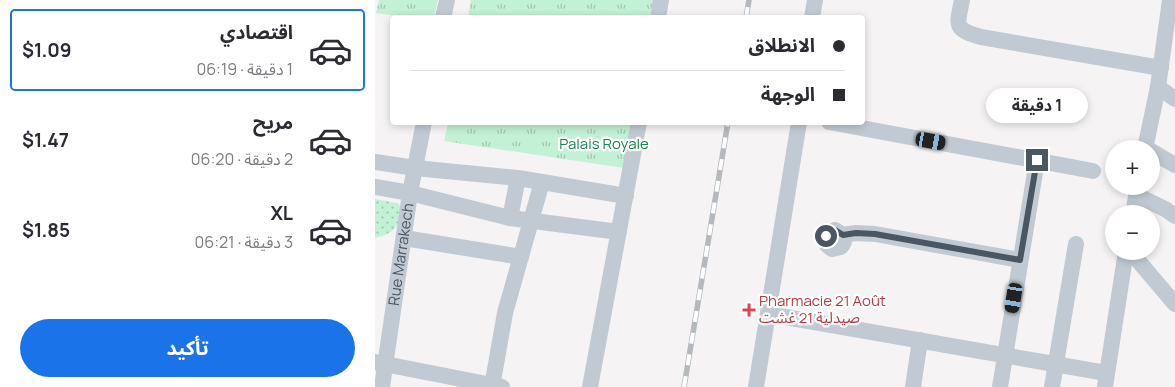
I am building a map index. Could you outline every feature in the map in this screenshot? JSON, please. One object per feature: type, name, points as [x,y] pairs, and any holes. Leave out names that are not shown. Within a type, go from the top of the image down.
[{"type":"street","points":[[444,15],[447,0]]},
{"type":"street","points":[[658,15],[661,0]]},
{"type":"street","points":[[812,15],[815,0]]},
{"type":"street","points":[[962,0],[958,22],[963,32],[1161,68]]},
{"type":"street","points":[[1149,140],[1170,0]]},
{"type":"street","points":[[1158,87],[1175,99]]},
{"type":"street","name":"Rue Marrakech","points":[[383,387],[381,363],[423,125]]},
{"type":"street","points":[[591,387],[638,125]]},
{"type":"street","points":[[756,387],[799,125]]},
{"type":"street","points":[[845,125],[1093,171]]},
{"type":"street","points":[[1160,156],[1175,165]]},
{"type":"street","points":[[1000,387],[1037,160]]},
{"type":"street","points":[[375,162],[415,168],[518,178],[626,196]]},
{"type":"street","points":[[510,218],[518,178]]},
{"type":"street","points":[[381,363],[495,386],[505,313],[542,182]]},
{"type":"street","points":[[375,187],[410,193],[530,222],[619,232]]},
{"type":"street","points":[[1143,195],[1175,216]]},
{"type":"street","points":[[843,235],[856,233],[875,234],[1020,260]]},
{"type":"street","points":[[404,238],[521,257]]},
{"type":"street","points":[[1052,387],[1054,365],[1076,244]]},
{"type":"street","points":[[768,314],[1005,355],[1054,365],[1105,380],[1125,260]]},
{"type":"street","points":[[1138,260],[1175,304]]},
{"type":"street","points":[[913,387],[920,340]]},
{"type":"green space","points":[[379,0],[438,0],[434,15],[390,15],[376,13]]},
{"type":"green space","points":[[471,0],[653,0],[650,15],[468,15]]},
{"type":"green space","name":"Palais Royale","points":[[448,125],[632,125],[624,168],[444,141]]},
{"type":"green space","points":[[375,199],[397,203],[403,208],[395,228],[388,234],[375,238]]},
{"type":"railway","points":[[746,15],[749,0]]},
{"type":"railway","points":[[684,387],[728,125]]},
{"type":"place","name":"Pharmacie 21 Août صيدلية 21 غشت","points":[[749,310]]},
{"type":"route","points":[[826,236],[835,230],[843,235],[856,233],[875,234],[1020,260],[1037,160]]}]
